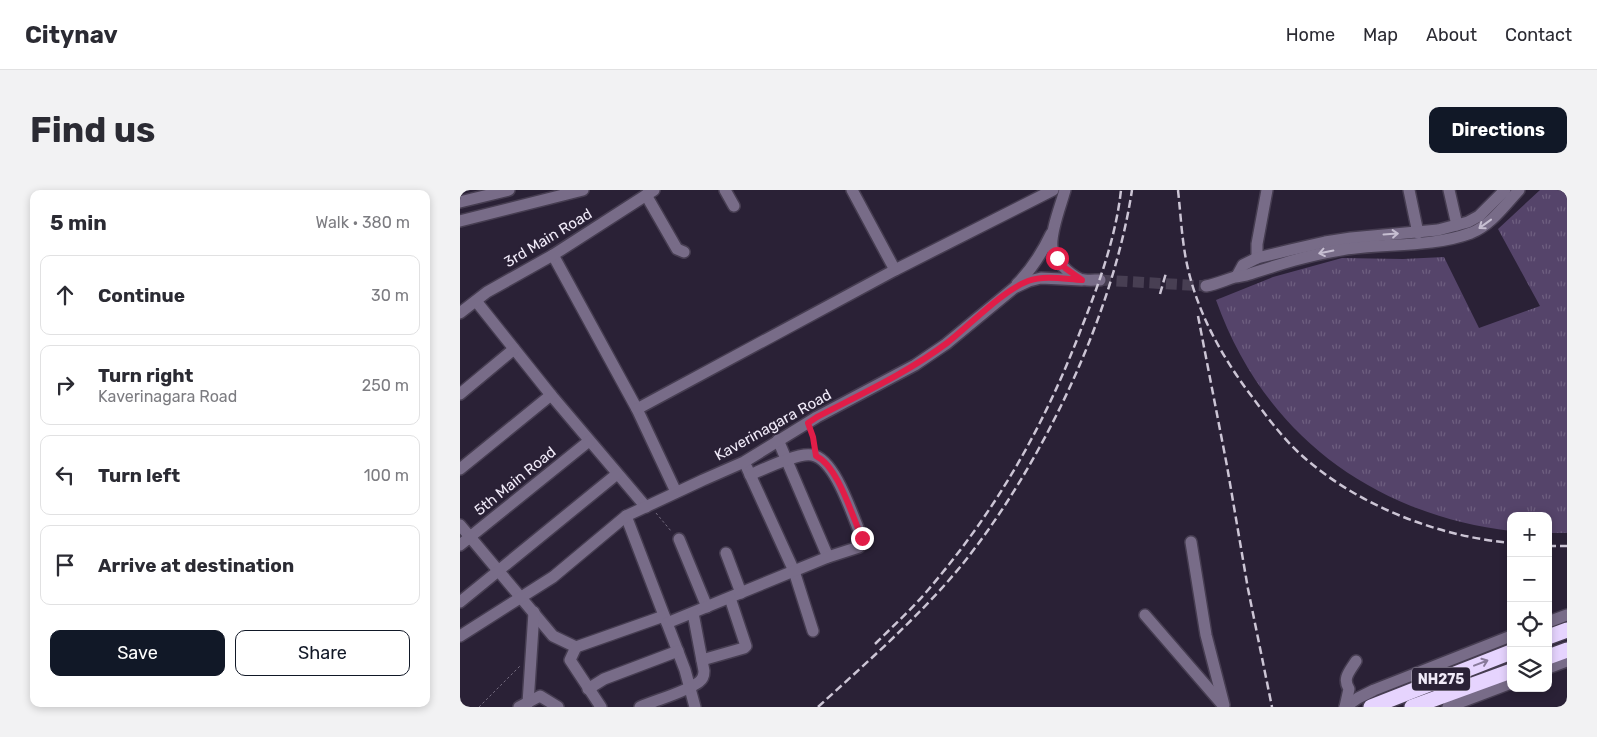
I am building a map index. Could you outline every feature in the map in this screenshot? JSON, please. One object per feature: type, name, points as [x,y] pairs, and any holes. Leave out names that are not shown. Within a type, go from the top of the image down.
[{"type":"highway","points":[[1552,636],[1567,630]]},
{"type":"highway","points":[[1552,656],[1567,650]]},
{"type":"highway","name":"NH275","points":[[1370,707],[1507,654]]},
{"type":"highway","name":"NH275","points":[[1412,707],[1507,672]]},
{"type":"street","points":[[460,202],[509,190]]},
{"type":"street","points":[[460,221],[583,190]]},
{"type":"street","points":[[726,190],[734,206]]},
{"type":"street","points":[[852,190],[894,270]]},
{"type":"street","points":[[636,409],[894,270],[1053,190]]},
{"type":"street","points":[[1065,190],[1055,225],[1052,248],[1065,268],[1082,280]]},
{"type":"street","points":[[1257,258],[1257,244],[1268,190]]},
{"type":"street","points":[[1409,190],[1418,232]]},
{"type":"street","points":[[1449,190],[1457,225]]},
{"type":"street","points":[[1237,276],[1243,265],[1257,258],[1325,242],[1418,232],[1457,225],[1479,216],[1505,190]]},
{"type":"street","points":[[1206,286],[1285,262],[1337,250],[1443,240],[1472,232],[1497,214],[1519,190]]},
{"type":"street","points":[[650,193],[677,249],[684,252]]},
{"type":"street","name":"3rd Main Road","points":[[460,313],[487,292],[553,255],[650,193]]},
{"type":"street","points":[[1014,288],[1041,254],[1055,225]]},
{"type":"street","points":[[553,255],[636,409],[676,492]]},
{"type":"street","name":"Kaverinagara Road","points":[[460,636],[553,577],[626,516],[744,462],[817,417],[915,365],[946,344],[1014,288],[1041,278],[1100,280]]},
{"type":"street","points":[[476,301],[551,396],[617,474],[648,506]]},
{"type":"street","points":[[460,394],[514,349]]},
{"type":"street","points":[[460,469],[551,396]]},
{"type":"street","points":[[778,440],[828,557]]},
{"type":"street","name":"5th Main Road","points":[[460,545],[589,441]]},
{"type":"street","points":[[460,525],[553,636],[576,647],[707,608],[828,557],[859,547],[862,543],[862,538],[836,477],[823,460],[811,454],[786,460],[750,475]]},
{"type":"street","points":[[744,462],[794,571],[813,631]]},
{"type":"street","points":[[460,602],[617,474]]},
{"type":"street","points":[[626,516],[678,651],[695,707]]},
{"type":"street","points":[[678,539],[707,608]]},
{"type":"street","points":[[1191,542],[1206,636],[1224,706]]},
{"type":"street","points":[[726,554],[741,593]]},
{"type":"street","points":[[702,660],[746,646],[730,598]]},
{"type":"street","points":[[523,705],[534,612]]},
{"type":"street","points":[[640,707],[690,687],[704,677],[693,613]]},
{"type":"street","points":[[1145,615],[1224,706]]},
{"type":"street","points":[[1552,621],[1567,615]]},
{"type":"street","points":[[1345,707],[1374,690],[1507,638]]},
{"type":"street","points":[[576,647],[570,660],[601,707]]},
{"type":"street","points":[[588,689],[604,679],[678,651]]},
{"type":"street","points":[[1345,707],[1349,689],[1345,683],[1356,661]]},
{"type":"street","points":[[1552,667],[1567,661]]},
{"type":"street","points":[[1448,707],[1507,685]]},
{"type":"street","points":[[523,705],[540,696],[558,707]]},
{"type":"path","points":[[808,423],[813,437],[816,456]]},
{"type":"path","points":[[648,506],[678,539]]},
{"type":"path","points":[[479,707],[530,656]]},
{"type":"green space","points":[[1540,190],[1567,190],[1567,533],[1552,533],[1552,512],[1507,512],[1507,530],[1460,522],[1412,506],[1369,486],[1329,459],[1293,427],[1262,390],[1236,347],[1216,300],[1273,277],[1342,258],[1403,259],[1444,257],[1479,328],[1540,306],[1498,229]]},
{"type":"tunnel","points":[[1100,280],[1206,286]]},
{"type":"railway","points":[[875,644],[922,597],[953,559],[998,496],[1036,431],[1053,397],[1095,291],[1111,241],[1121,190]]},
{"type":"railway","points":[[818,707],[892,639],[945,585],[991,527],[1019,483],[1045,437],[1091,338],[1109,288],[1132,190]]},
{"type":"railway","points":[[1178,190],[1187,263],[1199,305],[1206,321],[1240,380],[1291,445],[1320,471],[1370,502],[1425,525],[1482,539],[1507,542]]},
{"type":"railway","points":[[1160,294],[1166,273]]},
{"type":"railway","points":[[1198,316],[1227,466],[1248,589],[1272,707]]},
{"type":"railway","points":[[1552,546],[1567,546]]},
{"type":"route","points":[[862,538],[836,477],[823,460],[816,456],[813,437],[808,423],[915,365],[946,344],[1014,288],[1041,278],[1082,280],[1065,268],[1057,258]]}]
